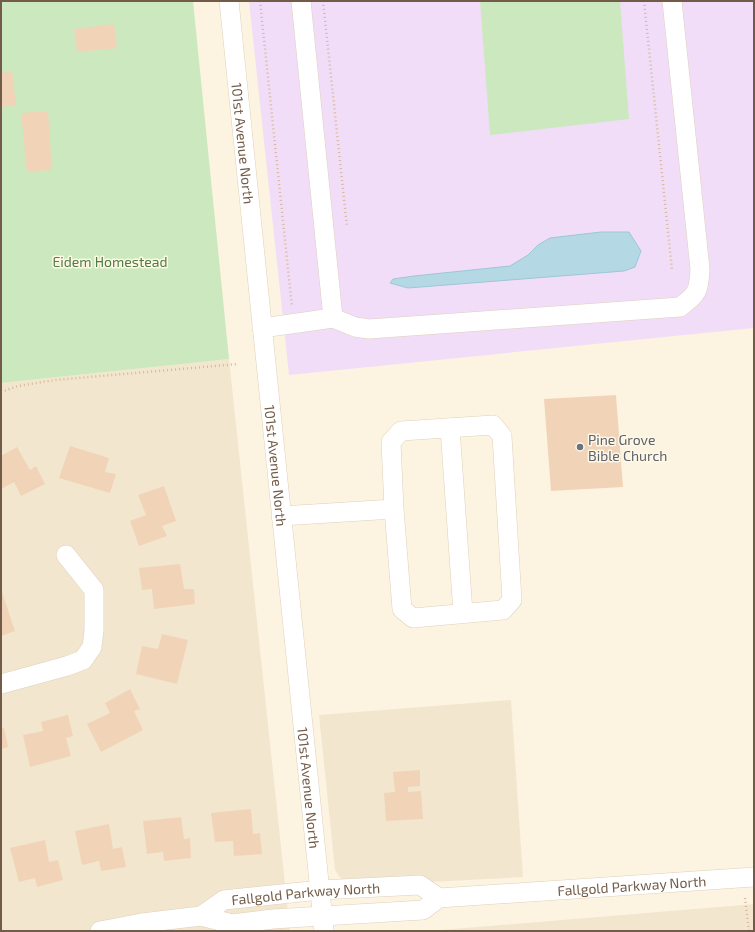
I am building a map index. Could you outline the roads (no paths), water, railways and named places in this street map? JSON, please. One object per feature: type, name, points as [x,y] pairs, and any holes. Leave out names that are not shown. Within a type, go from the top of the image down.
[{"type":"street","name":"101st Avenue North","points":[[229,1],[323,923]]},
{"type":"street","points":[[301,1],[333,318]]},
{"type":"street","points":[[262,328],[333,318],[355,327],[369,328],[680,307],[693,298],[699,286],[700,269],[672,1]]},
{"type":"street","points":[[493,425],[502,436],[512,600],[503,610],[413,618],[402,609],[394,509],[391,442],[401,431],[450,428],[493,425]]},
{"type":"street","points":[[450,428],[463,613]]},
{"type":"street","points":[[281,516],[394,509]]},
{"type":"street","points":[[1,684],[68,666],[83,660],[92,646],[94,630],[94,590],[66,555]]},
{"type":"street","name":"Fallgold Parkway North","points":[[201,916],[232,924],[272,919],[298,918],[323,923],[423,910],[439,898],[754,877]]},
{"type":"street","name":"Fallgold Parkway North","points":[[201,916],[224,900],[320,890],[420,885],[439,898]]},
{"type":"street","points":[[100,931],[142,923],[201,916]]},
{"type":"water","points":[[601,232],[629,232],[641,251],[635,267],[624,271],[408,288],[390,283],[393,279],[414,276],[510,266],[528,255],[538,245],[550,238]]},
{"type":"place","name":"Pine Grove Bible Church","points":[[580,447]]},
{"type":"park label","name":"Eidem Homestead","points":[[110,261]]}]
